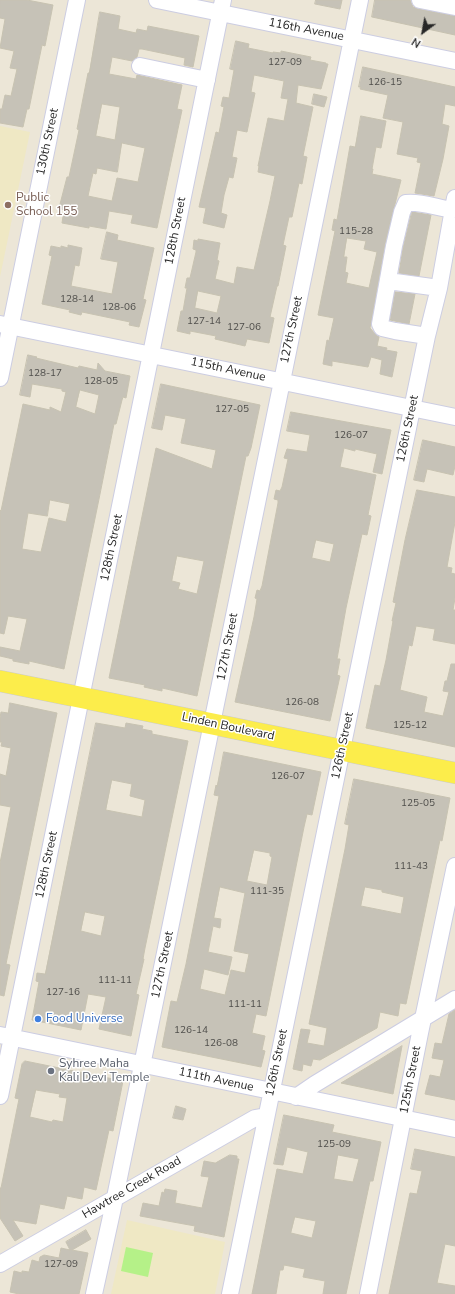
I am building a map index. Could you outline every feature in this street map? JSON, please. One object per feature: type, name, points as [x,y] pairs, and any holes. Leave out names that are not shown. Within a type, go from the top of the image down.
[{"type":"main road","name":"Linden Boulevard","points":[[0,681],[455,773]]},
{"type":"street","name":"130th Street","points":[[0,378],[5,325],[77,0]]},
{"type":"street","name":"116th Avenue","points":[[157,0],[222,7],[352,39],[455,60]]},
{"type":"street","name":"127th Street","points":[[94,1294],[115,1199],[360,0]]},
{"type":"street","points":[[420,0],[455,7]]},
{"type":"street","name":"128th Street","points":[[0,1096],[6,1036],[81,697],[222,7]]},
{"type":"street","points":[[140,66],[207,80]]},
{"type":"street","points":[[427,336],[382,328],[380,324],[402,212],[406,203],[413,202],[441,208],[454,204]]},
{"type":"street","name":"126th Street","points":[[230,1294],[412,408],[439,288],[454,204]]},
{"type":"street","points":[[388,281],[439,288]]},
{"type":"street","name":"115th Avenue","points":[[5,325],[455,417]]},
{"type":"street","name":"125th Street","points":[[368,1294],[455,866]]},
{"type":"street","points":[[296,1097],[314,1084],[455,999]]},
{"type":"street","name":"111th Avenue","points":[[6,1036],[455,1129]]},
{"type":"street","name":"Hawtree Creek Road","points":[[0,1264],[102,1204],[115,1199],[127,1190],[255,1118],[266,1116]]},
{"type":"shaded area","name":"Public School 155","points":[[0,126],[30,132],[0,277]]},
{"type":"shaded area","points":[[127,1220],[225,1242],[215,1294],[111,1294]]},
{"type":"green space","points":[[126,1247],[153,1253],[148,1277],[121,1271]]},
{"type":"building","points":[[0,0],[27,0],[53,5],[45,46],[42,45],[29,109],[27,109],[23,127],[0,123],[0,109],[2,109],[5,95],[11,96],[17,69],[10,68],[14,51],[0,48],[5,19],[0,18]]},
{"type":"building","points":[[316,0],[342,0],[340,9],[315,4]]},
{"type":"building","points":[[375,0],[410,0],[413,7],[418,9],[455,16],[455,35],[372,17]]},
{"type":"building","points":[[100,12],[120,16],[118,29],[136,33],[137,29],[147,31],[148,26],[199,36],[193,67],[184,65],[185,58],[142,49],[139,49],[137,57],[132,61],[112,57],[109,74],[136,79],[137,75],[182,85],[177,109],[182,110],[157,228],[131,223],[133,215],[109,211],[106,229],[89,226],[89,228],[62,223],[64,210],[59,208],[67,177],[69,177],[79,130],[77,129]],"holes":[[[102,104],[120,107],[115,140],[96,136]],[[122,143],[145,148],[138,182],[117,178],[112,201],[88,196],[93,173],[96,174],[97,168],[117,172]]]},
{"type":"building","points":[[236,41],[249,44],[248,48],[273,53],[281,53],[281,51],[311,57],[310,60],[328,64],[321,89],[298,85],[296,103],[313,107],[303,156],[307,157],[302,184],[299,183],[292,217],[289,217],[283,245],[286,246],[270,317],[274,318],[269,343],[247,339],[245,346],[215,339],[216,336],[190,331],[190,334],[177,331],[181,311],[183,311],[187,288],[185,288],[187,278],[190,278],[196,252],[196,250],[193,249],[194,240],[198,241],[198,239],[220,243],[217,260],[219,261],[215,279],[234,284],[237,267],[254,270],[270,201],[275,176],[258,172],[258,166],[268,118],[284,121],[288,99],[281,98],[284,81],[254,75],[251,92],[255,93],[247,132],[237,130],[232,157],[237,158],[233,178],[229,177],[224,195],[221,213],[227,215],[224,228],[203,223],[206,208],[199,207],[216,132],[219,133],[224,107],[221,106],[223,97],[229,98],[234,70],[230,69]],"holes":[[[198,291],[221,296],[217,313],[195,308]]]},
{"type":"building","points":[[363,67],[455,87],[455,106],[445,104],[442,124],[449,126],[434,196],[415,193],[421,163],[417,162],[418,158],[397,154],[403,122],[383,118],[388,95],[360,89],[361,87],[359,87]]},
{"type":"building","points":[[314,94],[327,97],[324,107],[312,104]]},
{"type":"building","points":[[361,116],[386,121],[381,148],[376,147],[372,174],[401,180],[385,244],[370,328],[379,337],[377,346],[387,348],[386,350],[397,352],[392,377],[380,374],[382,360],[371,357],[368,367],[332,361],[332,366],[323,364],[327,340],[329,341],[334,318],[318,315],[335,231],[332,230],[334,219],[337,220],[350,146],[355,147]],"holes":[[[347,238],[366,241],[364,249],[377,252],[369,288],[346,283],[348,273],[345,272],[347,257],[344,257]]]},
{"type":"building","points":[[412,212],[431,215],[419,276],[399,273],[403,248]]},
{"type":"building","points":[[107,232],[118,235],[117,240],[154,248],[143,299],[146,300],[139,327],[129,325],[130,322],[82,312],[81,315],[69,312],[70,310],[42,304],[52,256],[49,255],[51,246],[68,248],[68,245],[82,248],[79,266],[75,265],[71,286],[112,294],[118,262],[101,259]]},
{"type":"building","points":[[395,292],[415,294],[409,324],[390,320]]},
{"type":"building","points":[[28,355],[78,368],[79,366],[97,370],[98,363],[105,371],[130,376],[126,398],[123,397],[116,424],[114,424],[64,669],[29,661],[29,664],[13,661],[13,659],[0,656],[0,647],[20,651],[27,619],[8,616],[4,634],[0,633],[0,510],[1,511],[23,404],[50,410],[50,407],[61,412],[66,392],[62,391],[62,389],[32,384],[30,397],[20,395]],"holes":[[[80,390],[99,395],[95,414],[76,407]],[[50,500],[70,504],[66,522],[49,518],[41,552],[22,549],[28,513],[47,516]]]},
{"type":"building","points":[[161,384],[260,405],[251,448],[248,456],[246,456],[197,696],[162,688],[162,691],[144,687],[145,685],[109,678],[156,448],[212,469],[216,450],[181,443],[186,419],[165,415],[162,430],[152,428]],"holes":[[[177,556],[204,561],[197,594],[178,589],[180,583],[172,581]]]},
{"type":"building","points":[[291,412],[391,430],[382,474],[373,472],[377,454],[355,449],[355,451],[344,448],[340,467],[376,475],[368,515],[371,516],[367,535],[362,534],[346,608],[337,659],[340,659],[337,675],[340,676],[330,721],[235,702],[254,617],[257,599],[255,598],[257,590],[260,591],[262,586],[278,503],[278,500],[274,499],[276,490],[280,491],[282,487],[288,459],[284,458],[287,449],[307,452],[310,435],[287,431]],"holes":[[[316,540],[334,544],[330,562],[312,558]]]},
{"type":"building","points":[[423,440],[455,447],[455,466],[453,475],[427,469],[424,482],[414,480]]},
{"type":"building","points":[[417,490],[455,497],[455,522],[447,567],[452,568],[451,573],[455,574],[455,598],[453,610],[455,610],[455,644],[433,640],[435,629],[416,626],[412,646],[409,645],[400,690],[427,697],[424,712],[443,716],[449,692],[443,691],[445,681],[447,681],[451,664],[455,664],[455,747],[366,728],[375,685],[380,686],[386,660],[396,603],[393,602],[405,540]]},
{"type":"building","points":[[10,703],[57,713],[6,964],[10,965],[4,996],[0,995],[0,863],[11,807],[0,805],[0,774],[6,776],[11,748],[1,746],[0,718],[1,712],[8,713]]},
{"type":"building","points":[[96,723],[125,728],[126,723],[143,726],[142,729],[152,731],[152,734],[188,741],[136,994],[139,995],[131,1036],[99,1029],[106,997],[88,994],[81,1030],[32,1020],[39,982],[36,981],[37,973],[45,974]],"holes":[[[112,780],[132,784],[130,796],[145,800],[142,817],[106,810]],[[85,912],[105,916],[101,936],[81,931]]]},
{"type":"building","points":[[224,752],[321,772],[312,815],[307,814],[304,827],[266,1016],[256,1014],[252,1033],[265,1036],[262,1050],[265,1051],[261,1067],[162,1047],[171,1001],[177,1002],[186,964],[219,796],[214,795],[216,785],[217,786]],"holes":[[[254,850],[270,853],[270,856],[272,857],[267,885],[247,881]],[[220,887],[245,893],[234,951],[249,954],[245,973],[231,970],[225,995],[200,989],[204,969],[228,975],[232,957],[208,952],[213,926],[220,928],[221,919],[214,918]]]},
{"type":"building","points":[[354,779],[450,798],[406,1004],[400,1003],[398,1016],[380,1012],[377,1028],[320,1060],[313,1059],[311,1066],[303,1064],[302,1071],[293,1069],[301,1029],[310,1030],[307,1043],[324,1046],[327,1028],[309,1024],[345,849],[349,825],[345,824]],"holes":[[[365,887],[382,890],[382,892],[404,897],[401,914],[361,906]]]},
{"type":"building","points":[[455,1010],[455,1100],[425,1094],[430,1075],[440,1077],[444,1060],[432,1058],[435,1043],[442,1044],[449,1014]]},
{"type":"building","points":[[402,1046],[393,1094],[341,1083],[379,1060]]},
{"type":"building","points":[[25,1061],[123,1081],[113,1131],[109,1130],[96,1190],[84,1187],[82,1199],[67,1196],[64,1209],[40,1204],[36,1224],[13,1220],[23,1236],[15,1241],[0,1218],[0,1188],[19,1099],[15,1098],[22,1064]],"holes":[[[36,1090],[60,1094],[59,1097],[67,1098],[63,1122],[53,1120],[52,1122],[30,1117]]]},
{"type":"building","points":[[176,1106],[186,1109],[183,1120],[173,1118]]},
{"type":"building","points":[[284,1115],[334,1125],[332,1132],[381,1142],[373,1181],[370,1181],[346,1294],[323,1294],[325,1281],[303,1277],[305,1269],[284,1265],[283,1270],[280,1270],[276,1294],[252,1294],[277,1169],[303,1174],[308,1152],[287,1147],[283,1165],[274,1164]],"holes":[[[338,1155],[359,1159],[353,1182],[334,1179]],[[295,1217],[316,1221],[312,1238],[291,1233]]]},
{"type":"building","points":[[415,1149],[455,1157],[455,1246],[445,1244],[437,1283],[455,1286],[455,1294],[389,1294],[410,1193],[417,1194],[422,1171],[411,1169]]},
{"type":"building","points":[[230,1155],[237,1156],[237,1159],[239,1159],[224,1237],[194,1231],[195,1226],[140,1216],[143,1203],[159,1206],[162,1192],[164,1193],[165,1189],[177,1191],[175,1203],[202,1208],[209,1177],[201,1176],[204,1161],[215,1163]]},
{"type":"building","points":[[86,1230],[91,1239],[72,1250],[88,1253],[79,1294],[19,1294],[10,1292],[14,1271],[22,1273],[22,1271],[29,1272],[32,1260],[39,1262],[40,1257],[44,1255],[59,1258],[61,1248],[70,1250],[66,1242]]},
{"type":"place","name":"Public School 155","points":[[8,205]]},
{"type":"place","name":"Food Universe","points":[[38,1019]]},
{"type":"place","name":"Syhree Maha Kali Devi Temple","points":[[51,1071]]}]
